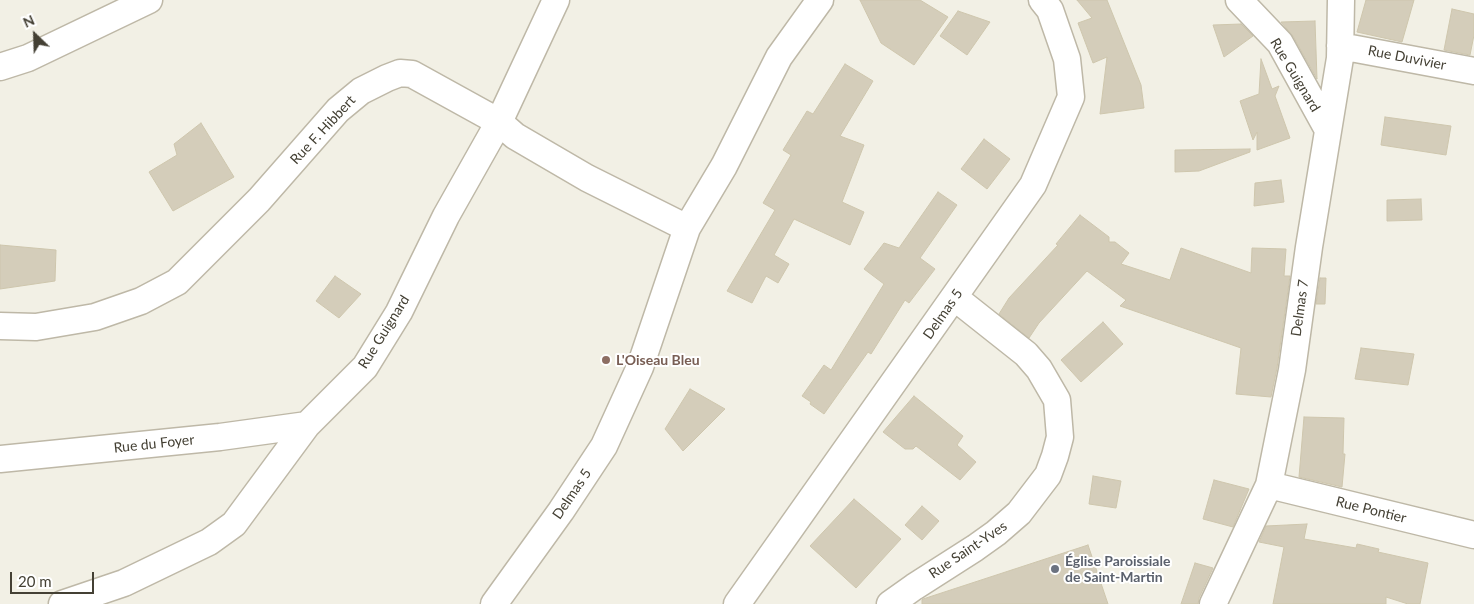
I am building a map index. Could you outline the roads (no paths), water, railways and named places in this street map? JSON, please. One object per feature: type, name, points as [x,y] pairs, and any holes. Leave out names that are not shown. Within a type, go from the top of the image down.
[{"type":"street","points":[[0,67],[28,58],[149,0]]},
{"type":"street","name":"Rue Guignard","points":[[62,604],[124,583],[209,542],[234,524],[307,426],[365,367],[399,312],[446,216],[499,122],[556,0]]},
{"type":"street","name":"Delmas 5","points":[[494,604],[561,511],[604,446],[640,367],[687,228],[724,166],[779,58],[820,0]]},
{"type":"street","name":"Delmas 5","points":[[737,604],[1033,185],[1070,97],[1066,59],[1050,10],[1042,0]]},
{"type":"street","name":"Rue Guignard","points":[[1239,0],[1280,43],[1328,130]]},
{"type":"street","name":"Delmas 7","points":[[1213,604],[1269,485],[1292,370],[1309,247],[1340,58],[1341,0]]},
{"type":"street","name":"Rue Duvivier","points":[[1340,46],[1474,71]]},
{"type":"street","name":"Rue F. Hibbert","points":[[0,326],[36,327],[95,316],[141,301],[178,282],[259,200],[338,110],[361,91],[387,78],[400,74],[412,74],[499,122],[515,136],[587,178],[687,228]]},
{"type":"street","name":"Rue Saint-Yves","points":[[890,604],[975,548],[1019,513],[1048,475],[1060,437],[1057,400],[1039,369],[1026,354],[954,297]]},
{"type":"street","name":"Rue du Foyer","points":[[0,459],[220,437],[307,426]]},
{"type":"street","name":"Rue Pontier","points":[[1269,485],[1474,535]]},
{"type":"place","name":"L'Oiseau Bleu","points":[[606,360]]},
{"type":"place","name":"Église Paroissiale de Saint-Martin","points":[[1055,569]]}]
